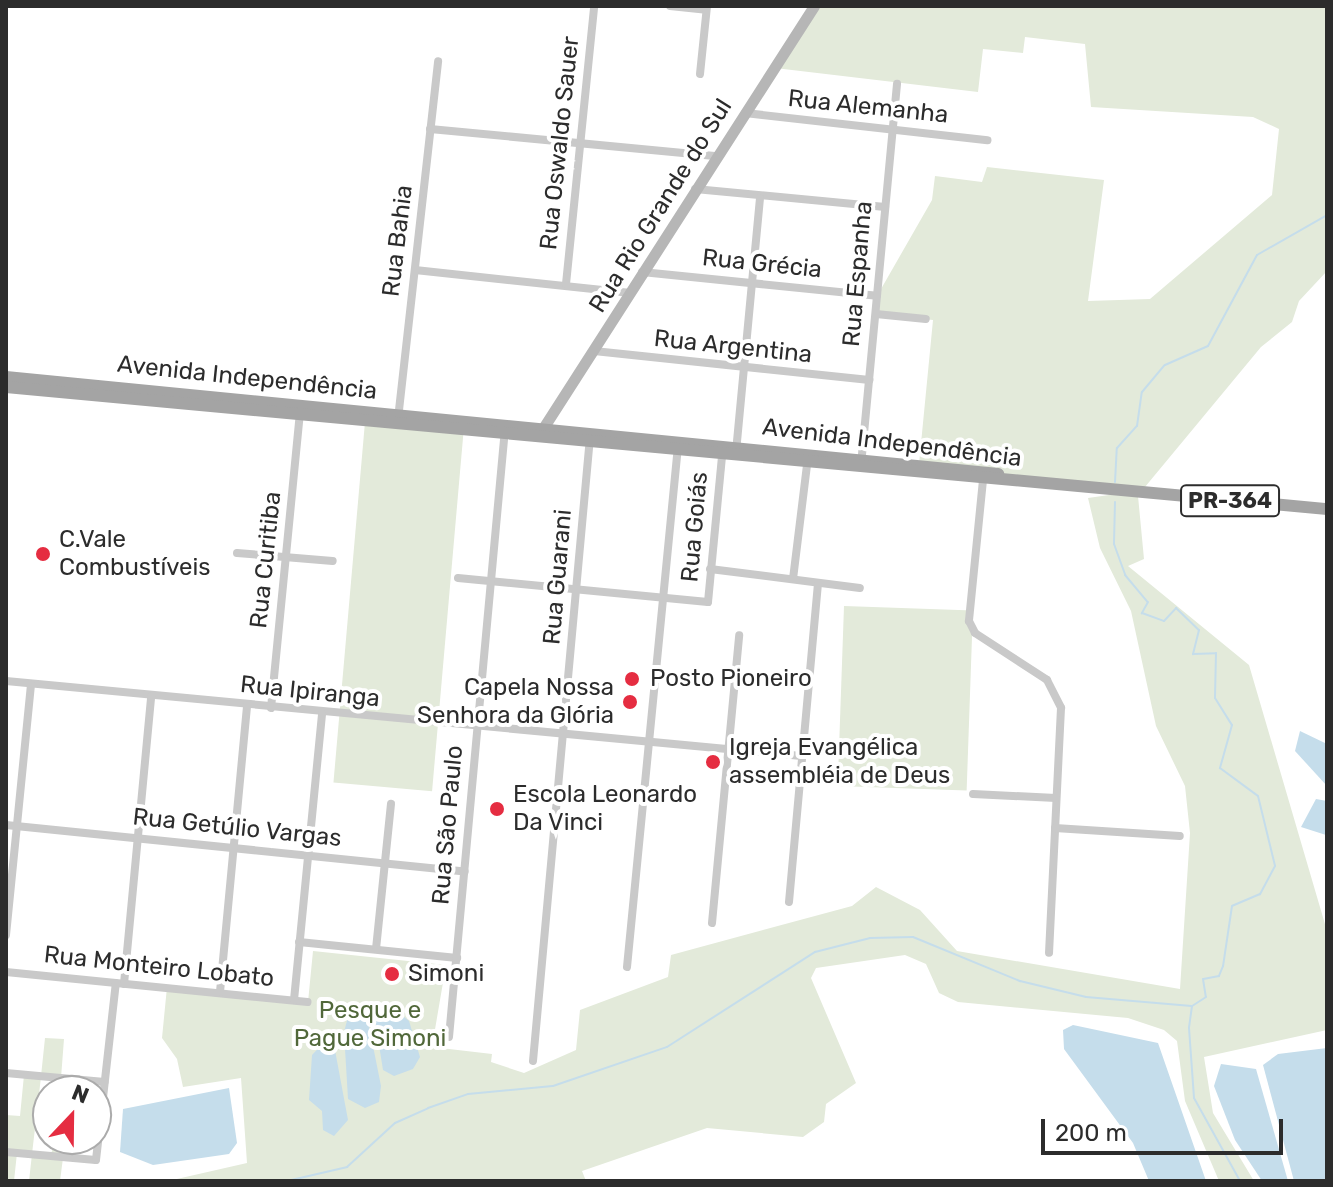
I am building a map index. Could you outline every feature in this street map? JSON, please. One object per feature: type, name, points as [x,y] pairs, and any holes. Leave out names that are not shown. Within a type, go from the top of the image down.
[{"type":"main road","name":"Avenida Independência","points":[[6,377],[255,406]]},
{"type":"main road","name":"Avenida Independência","points":[[6,387],[300,410],[1033,482]]},
{"type":"main road","name":"Avenida Independência","points":[[886,466],[983,480],[1033,482]]},
{"type":"main road","name":"PR-364","points":[[1033,482],[1327,509]]},
{"type":"street","name":"Rua Oswaldo Sauer","points":[[566,284],[594,6]]},
{"type":"street","points":[[670,6],[706,8],[700,74]]},
{"type":"street","name":"Rua Rio Grande do Sul","points":[[540,433],[814,6]]},
{"type":"street","name":"Rua Bahia","points":[[398,420],[438,61]]},
{"type":"street","name":"Rua Espanha","points":[[861,464],[897,84]]},
{"type":"street","name":"Rua Alemanha","points":[[745,113],[987,140]]},
{"type":"street","points":[[430,129],[715,156]]},
{"type":"street","points":[[695,189],[760,198],[885,207]]},
{"type":"street","name":"Rua Goiás","points":[[661,597],[708,602],[710,569],[744,369],[760,198]]},
{"type":"street","points":[[415,270],[631,293]]},
{"type":"street","name":"Rua Grécia","points":[[642,272],[877,296]]},
{"type":"street","points":[[876,314],[926,319]]},
{"type":"street","name":"Rua Argentina","points":[[594,351],[869,380]]},
{"type":"street","name":"Rua Curitiba","points":[[271,708],[300,410]]},
{"type":"street","name":"Rua São Paulo","points":[[449,1037],[505,430]]},
{"type":"street","name":"Rua Guarani","points":[[533,1061],[590,438]]},
{"type":"street","points":[[627,967],[678,446]]},
{"type":"street","points":[[793,579],[807,459]]},
{"type":"street","points":[[983,480],[969,621],[1055,690],[1056,798],[1049,953]]},
{"type":"street","points":[[237,553],[333,561]]},
{"type":"street","points":[[710,569],[860,588]]},
{"type":"street","points":[[458,578],[661,597]]},
{"type":"street","points":[[789,902],[818,583]]},
{"type":"street","points":[[712,923],[739,635]]},
{"type":"street","name":"Rua Ipiranga","points":[[6,681],[322,714],[801,756]]},
{"type":"street","points":[[6,935],[31,684]]},
{"type":"street","points":[[106,1075],[120,983],[151,696]]},
{"type":"street","points":[[220,992],[247,706]]},
{"type":"street","points":[[294,1000],[322,714]]},
{"type":"street","points":[[973,794],[1056,798]]},
{"type":"street","points":[[376,949],[391,804]]},
{"type":"street","name":"Rua Getúlio Vargas","points":[[6,825],[465,872]]},
{"type":"street","points":[[1055,828],[1180,836]]},
{"type":"street","points":[[299,942],[457,958]]},
{"type":"street","name":"Rua Monteiro Lobato","points":[[6,972],[308,1002]]},
{"type":"street","points":[[6,1073],[32,1075]]},
{"type":"street","points":[[6,1152],[32,1154]]},
{"type":"street","points":[[40,1155],[96,1160],[97,1155]]},
{"type":"green space","points":[[814,6],[1327,6],[1327,271],[1299,301],[1292,322],[1261,347],[1140,493],[919,464],[933,320],[876,314],[877,296],[932,200],[935,176],[982,182],[987,167],[1104,180],[1088,301],[1150,299],[1272,195],[1279,129],[1253,117],[1091,107],[1085,44],[1025,37],[1023,53],[983,49],[978,92],[775,68]]},
{"type":"green space","points":[[365,422],[464,431],[432,791],[333,783]]},
{"type":"green space","name":"Pesque e Pague Simoni","points":[[1116,494],[1138,496],[1144,559],[1128,566],[1249,665],[1327,931],[1327,1030],[1204,1057],[1213,1113],[1254,1181],[1219,1181],[1185,1101],[1177,1041],[1164,1030],[1128,1018],[958,1002],[939,993],[926,964],[905,955],[816,968],[811,978],[856,1083],[826,1104],[824,1122],[803,1137],[707,1128],[582,1171],[586,1181],[168,1181],[247,1163],[241,1078],[183,1087],[177,1059],[162,1038],[167,987],[308,1002],[313,951],[446,965],[432,1047],[492,1054],[491,1062],[524,1073],[576,1050],[580,1010],[668,977],[671,955],[852,906],[876,887],[920,910],[957,951],[1180,989],[1190,833],[1185,786],[1156,726],[1131,611],[1100,548],[1088,498]]},
{"type":"green space","points":[[844,606],[973,611],[967,790],[838,786]]},
{"type":"green space","points":[[45,1038],[64,1039],[61,1075],[41,1075]]},
{"type":"green space","points":[[24,1075],[32,1075],[32,1154],[17,1153],[14,1181],[6,1181],[6,1115],[20,1116]]},
{"type":"green space","points":[[32,1154],[74,1155],[74,1158],[63,1158],[60,1181],[29,1181]]},
{"type":"water","points":[[1300,731],[1327,744],[1327,786],[1295,751]]},
{"type":"water","points":[[1316,799],[1327,801],[1326,835],[1301,827]]},
{"type":"water","points":[[355,1010],[368,1021],[381,1086],[379,1102],[365,1108],[348,1099],[344,1032],[349,1013],[358,1017]]},
{"type":"water","points":[[397,1011],[409,1021],[420,1057],[413,1069],[394,1076],[383,1070],[375,1020]]},
{"type":"water","points":[[1073,1025],[1158,1043],[1206,1181],[1149,1181],[1133,1143],[1064,1049],[1063,1030]]},
{"type":"water","points":[[332,1034],[348,1120],[334,1136],[323,1130],[322,1111],[309,1100],[312,1055]]},
{"type":"water","points":[[1327,1048],[1327,1181],[1294,1181],[1263,1065],[1278,1054]]},
{"type":"water","points":[[1221,1064],[1256,1069],[1288,1181],[1262,1181],[1235,1140],[1214,1086]]},
{"type":"water","points":[[229,1088],[237,1143],[229,1154],[153,1165],[120,1152],[123,1109]]},
{"type":"waterway","points":[[1115,482],[1117,448],[1137,426],[1142,392],[1165,365],[1208,346],[1257,255],[1327,215]]},
{"type":"waterway","points":[[1115,502],[1114,544],[1125,575],[1148,602],[1142,613],[1164,621],[1176,608],[1199,630],[1193,654],[1216,653],[1215,698],[1232,725],[1220,768],[1258,796],[1275,866],[1260,894],[1232,906],[1223,966],[1219,976],[1203,979],[1206,997],[1192,1006],[1189,1028],[1194,1098],[1240,1181]]},
{"type":"waterway","points":[[287,1181],[347,1167],[395,1123],[428,1108],[468,1094],[553,1086],[667,1047],[815,952],[870,938],[913,937],[1020,981],[1086,997],[1192,1006]]},
{"type":"place","name":"C.Vale Combustíveis","points":[[43,554]]},
{"type":"place","name":"Posto Pioneiro","points":[[632,679]]},
{"type":"place","name":"Capela Nossa Senhora da Glória","points":[[630,702]]},
{"type":"place","name":"Igreja Evangélica assembléia de Deus","points":[[713,762]]},
{"type":"place","name":"Escola Leonardo Da Vinci","points":[[497,809]]},
{"type":"place","name":"Simoni","points":[[392,974]]}]
